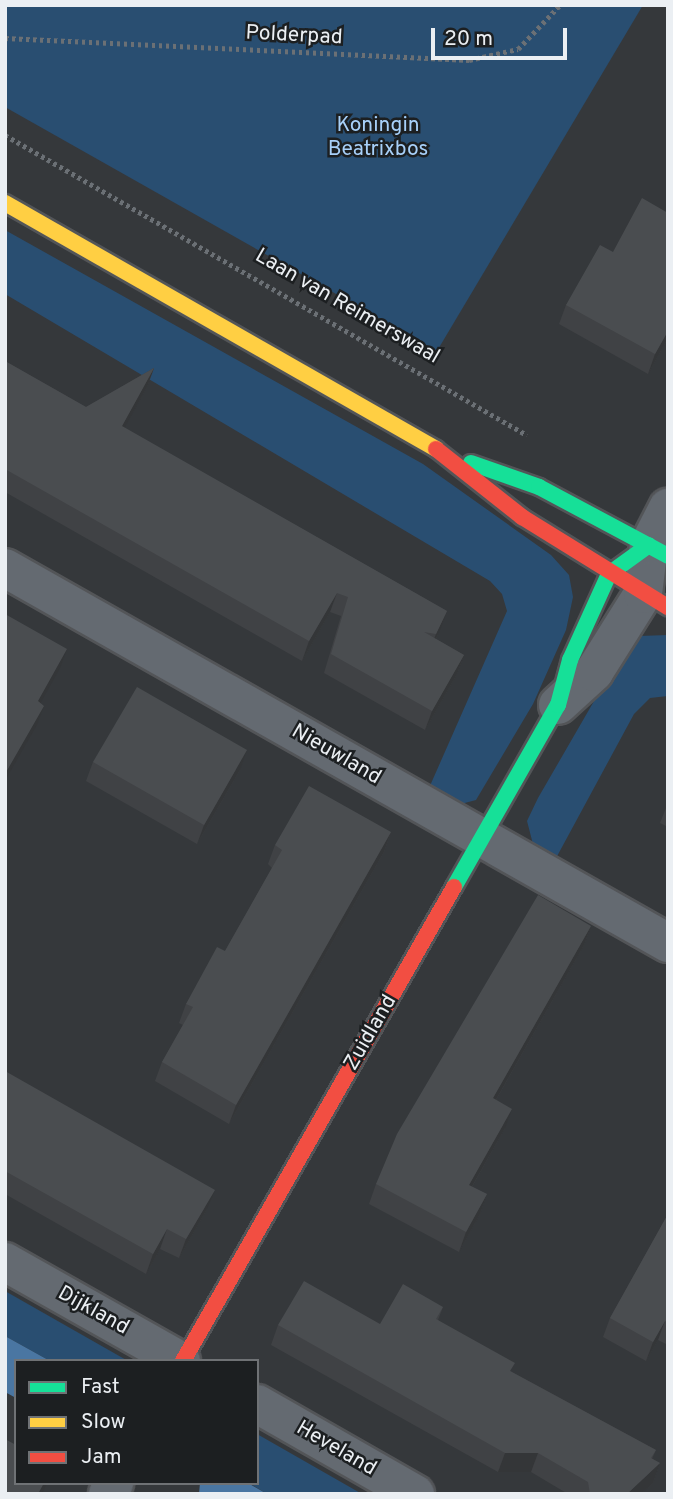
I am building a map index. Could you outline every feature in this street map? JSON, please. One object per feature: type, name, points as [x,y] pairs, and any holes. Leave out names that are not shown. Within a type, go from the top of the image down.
[{"type":"street","points":[[5,203],[447,455],[522,517],[608,574],[655,600],[658,550],[668,508]]},
{"type":"street","points":[[447,455],[539,486],[658,550]]},
{"type":"street","points":[[608,574],[658,550]]},
{"type":"street","name":"Nieuwland","points":[[5,568],[668,943]]},
{"type":"street","name":"Zuidland","points":[[183,1359],[558,705],[570,660],[608,574]]},
{"type":"street","name":"Zuidland","points":[[558,705],[594,672],[655,600]]},
{"type":"street","name":"Dijkland","points":[[5,1262],[178,1359]]},
{"type":"street","name":"Heveland","points":[[259,1405],[415,1494]]},
{"type":"path","name":"Polderpad","points":[[5,38],[469,60],[518,49],[560,5]]},
{"type":"path","name":"Laan van Reimerswaal","points":[[5,135],[532,437]]},
{"type":"green space","name":"Koningin Beatrixbos","points":[[5,5],[643,5],[437,351],[5,107]]},
{"type":"green space","points":[[5,230],[423,464],[551,555],[569,575],[573,597],[566,630],[533,704],[476,800],[457,805],[429,788],[507,611],[502,594],[490,581],[5,294]]},
{"type":"green space","points":[[668,635],[668,696],[650,698],[634,714],[555,860],[534,848],[527,821],[538,798],[623,651],[639,636]]},
{"type":"green space","points":[[5,1291],[124,1359],[46,1359],[5,1336]]},
{"type":"green space","points":[[259,1435],[362,1494],[267,1494],[252,1485],[259,1485]]},
{"type":"shaded area","points":[[5,1336],[46,1359],[14,1359],[14,1397],[5,1392]]},
{"type":"shaded area","points":[[200,1485],[251,1485],[267,1494],[199,1494]]},
{"type":"building","points":[[642,198],[668,213],[668,331],[655,354],[566,305],[600,245],[613,252]]},
{"type":"building","points":[[5,361],[86,407],[154,368],[122,426],[447,611],[436,634],[424,632],[464,655],[432,711],[331,654],[348,597],[337,593],[309,641],[5,469]]},
{"type":"building","points":[[5,614],[67,649],[38,701],[44,706],[5,774]]},
{"type":"building","points":[[137,687],[247,750],[204,825],[93,762]]},
{"type":"building","points":[[309,786],[391,832],[236,1105],[162,1062],[193,1007],[186,1004],[217,947],[225,951],[282,850],[275,845]]},
{"type":"building","points":[[538,895],[591,926],[493,1098],[512,1109],[469,1185],[487,1194],[466,1232],[376,1184],[397,1134]]},
{"type":"building","points":[[5,1071],[215,1190],[186,1239],[167,1229],[153,1254],[5,1171]]},
{"type":"building","points":[[668,1214],[668,1322],[665,1321],[653,1342],[610,1318]]},
{"type":"building","points":[[304,1281],[380,1324],[403,1284],[443,1307],[436,1319],[515,1363],[510,1371],[656,1450],[651,1458],[660,1463],[627,1494],[590,1494],[588,1482],[538,1453],[505,1453],[278,1325]]},
{"type":"building","points":[[5,1439],[14,1444],[14,1485],[43,1485],[38,1494],[5,1494]]},
{"type":"traffic: fast","points":[[471,463],[539,487],[668,556]]},
{"type":"traffic: fast","points":[[454,887],[558,705],[570,660],[609,574],[649,545]]},
{"type":"traffic: slow","points":[[5,203],[436,449]]},
{"type":"traffic: jam","points":[[436,449],[522,517],[668,607]]},
{"type":"traffic: jam","points":[[184,1359],[454,887]]}]
